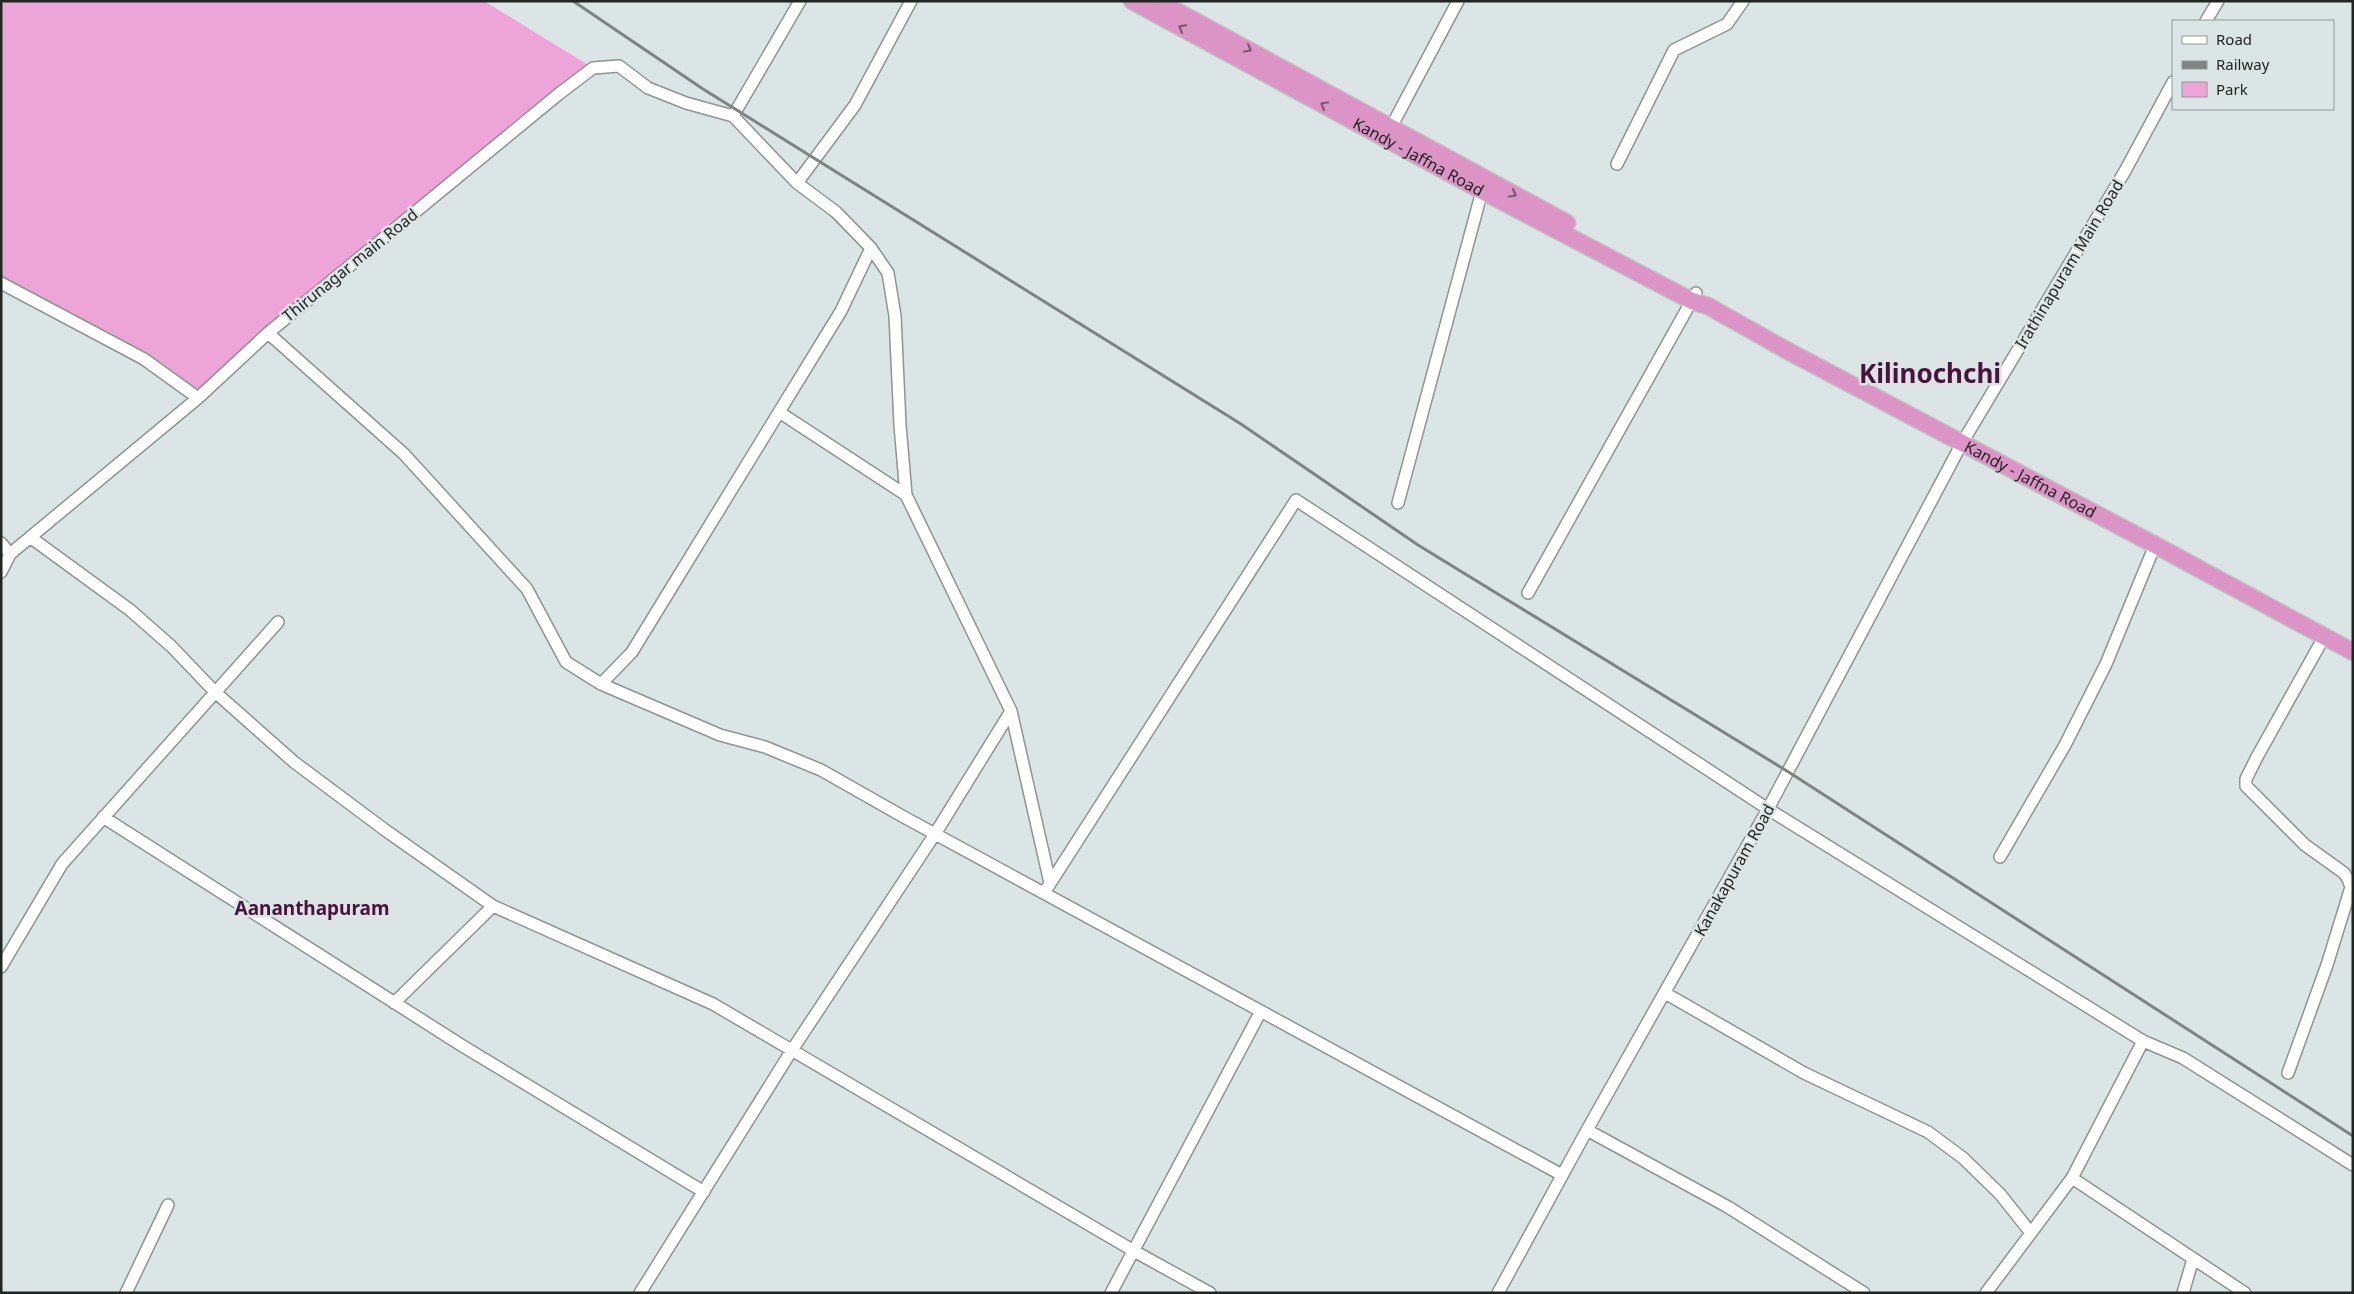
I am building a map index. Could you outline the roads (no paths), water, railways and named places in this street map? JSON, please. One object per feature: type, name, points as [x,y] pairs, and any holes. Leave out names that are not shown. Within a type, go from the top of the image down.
[{"type":"highway","name":"Kandy - Jaffna Road","points":[[1132,1],[1388,133],[1694,297],[1786,350],[2353,652]]},
{"type":"highway","name":"Kandy - Jaffna Road","points":[[1158,1],[1388,133],[1482,191],[1694,297]]},
{"type":"street","points":[[800,1],[734,116],[797,183],[836,212],[871,248],[888,273],[895,316],[900,425],[906,495],[1011,711],[1047,888]]},
{"type":"street","points":[[797,183],[855,105],[911,1]]},
{"type":"street","points":[[1388,133],[1458,1]]},
{"type":"street","points":[[1617,164],[1674,50],[1727,24],[1743,1]]},
{"type":"street","points":[[2207,20],[2218,1]]},
{"type":"street","name":"Thirunagar main Road","points":[[1,572],[10,554],[198,398],[268,333],[560,92],[593,68],[619,66],[648,88],[686,103],[734,116]]},
{"type":"street","name":"Irathinapuram Main Road","points":[[1962,443],[2125,171],[2172,84]]},
{"type":"street","points":[[1398,503],[1482,191]]},
{"type":"street","points":[[601,684],[632,652],[841,311],[871,248]]},
{"type":"street","points":[[1,283],[144,359],[198,398]]},
{"type":"street","points":[[1528,593],[1694,297]]},
{"type":"street","points":[[268,333],[404,454],[527,589],[566,662],[601,684],[720,735],[765,747],[821,770],[935,834],[1047,888],[1261,1011],[1562,1175]]},
{"type":"street","points":[[779,412],[906,495]]},
{"type":"street","name":"Kanakapuram Road","points":[[1498,1293],[1587,1130],[1768,809],[1962,443]]},
{"type":"street","points":[[1047,888],[1296,500],[1768,809],[2143,1041],[2183,1058],[2353,1165]]},
{"type":"street","points":[[30,537],[130,610],[171,646],[215,692],[294,762],[385,830],[494,906],[713,1004],[1134,1251],[1210,1293]]},
{"type":"street","points":[[1,543],[10,554]]},
{"type":"street","points":[[2000,857],[2066,745],[2106,664],[2155,545]]},
{"type":"street","points":[[1,967],[62,864],[278,622]]},
{"type":"street","points":[[2288,1073],[2327,965],[2351,887],[2344,873],[2305,845],[2246,786],[2246,779],[2324,636]]},
{"type":"street","points":[[640,1293],[792,1050],[935,834],[1011,711]]},
{"type":"street","points":[[103,817],[394,1003],[704,1192]]},
{"type":"street","points":[[394,1003],[494,906]]},
{"type":"street","points":[[1665,993],[1804,1073],[1928,1132],[1963,1158],[2000,1194],[2031,1233]]},
{"type":"street","points":[[1111,1293],[1261,1011]]},
{"type":"street","points":[[1986,1293],[2072,1178],[2143,1041]]},
{"type":"street","points":[[1587,1130],[1728,1207],[1864,1293]]},
{"type":"street","points":[[2072,1178],[2245,1293]]},
{"type":"street","points":[[126,1293],[168,1205]]},
{"type":"street","points":[[2183,1293],[2193,1258]]},
{"type":"railway","points":[[573,1],[703,89],[1241,424],[1418,545],[1787,771],[2353,1136]]},
{"type":"district","name":"Kilinochchi","points":[[1930,373]]},
{"type":"district","name":"Aananthapuram","points":[[312,908]]}]
